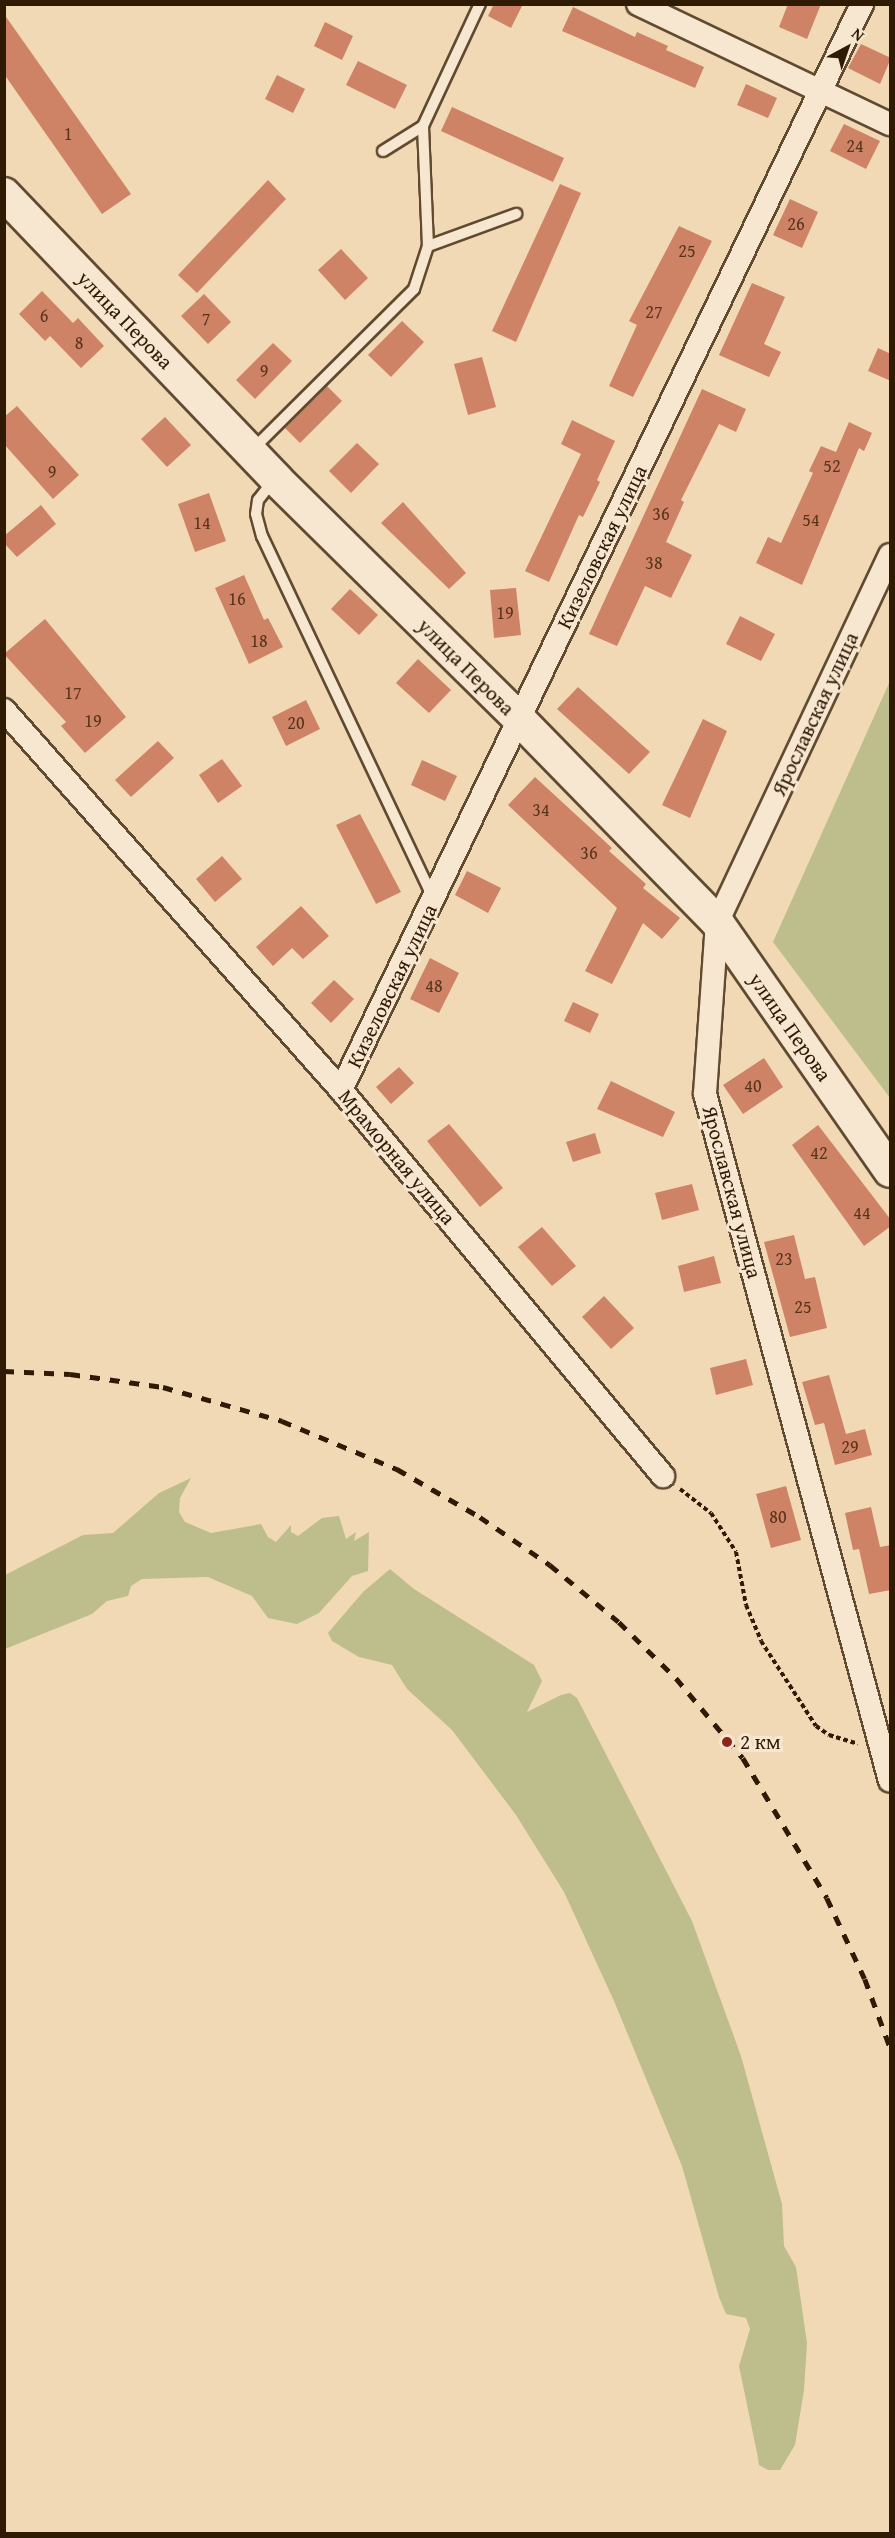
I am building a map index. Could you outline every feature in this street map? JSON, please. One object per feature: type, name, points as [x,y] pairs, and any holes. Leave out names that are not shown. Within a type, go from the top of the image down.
[{"type":"main road","name":"улица Перова","points":[[4,194],[276,479],[519,718],[717,921],[891,1171]]},
{"type":"street","points":[[638,4],[891,124]]},
{"type":"street","name":"Кизеловская улица","points":[[341,1090],[862,4]]},
{"type":"street","name":"Ярославская улица","points":[[890,1780],[705,1094],[717,921],[891,555]]},
{"type":"street","name":"Мраморная улица","points":[[4,710],[341,1090],[663,1476]]},
{"type":"lane","points":[[250,451],[394,313],[414,290],[428,246],[423,126],[480,4]]},
{"type":"lane","points":[[383,151],[423,126]]},
{"type":"lane","points":[[428,246],[516,214]]},
{"type":"lane","points":[[276,479],[258,500],[256,514],[262,536],[434,900]]},
{"type":"path","points":[[663,1476],[711,1513],[736,1552],[746,1605],[761,1641],[816,1726],[829,1735],[883,1754]]},
{"type":"green space","points":[[890,681],[890,1098],[773,942]]},
{"type":"green space","points":[[191,1478],[180,1498],[179,1512],[185,1522],[211,1533],[261,1524],[268,1537],[276,1542],[291,1525],[291,1532],[298,1536],[322,1518],[339,1516],[346,1539],[356,1532],[354,1541],[369,1532],[368,1571],[352,1576],[319,1613],[297,1624],[268,1618],[252,1596],[208,1577],[142,1579],[131,1586],[128,1596],[107,1601],[92,1614],[5,1649],[5,1575],[83,1535],[113,1533],[159,1493]]},
{"type":"green space","points":[[390,1569],[414,1589],[534,1665],[542,1681],[527,1712],[561,1695],[570,1693],[577,1698],[692,1921],[741,2056],[782,2204],[784,2246],[796,2267],[807,2343],[804,2390],[795,2445],[780,2470],[768,2470],[759,2465],[739,2366],[750,2329],[746,2318],[726,2314],[719,2297],[682,2166],[614,2001],[564,1892],[516,1815],[452,1730],[407,1689],[392,1665],[359,1657],[332,1641],[328,1633],[363,1592]]},
{"type":"building","points":[[494,4],[523,4],[511,28],[488,16]]},
{"type":"building","points":[[788,4],[821,4],[807,39],[779,27]]},
{"type":"building","points":[[573,7],[635,37],[637,32],[668,46],[666,50],[704,67],[695,88],[562,31]]},
{"type":"building","points":[[4,14],[131,194],[102,214],[4,74]]},
{"type":"building","points":[[325,22],[353,36],[342,60],[314,46]]},
{"type":"building","points":[[861,44],[891,58],[880,84],[848,68]]},
{"type":"building","points":[[358,61],[407,85],[395,109],[346,85]]},
{"type":"building","points":[[277,75],[305,89],[293,113],[265,99]]},
{"type":"building","points":[[746,84],[777,98],[768,118],[737,105]]},
{"type":"building","points":[[452,107],[564,158],[553,182],[441,131]]},
{"type":"building","points":[[844,124],[880,141],[866,169],[830,151]]},
{"type":"building","points":[[268,180],[286,199],[197,293],[178,275]]},
{"type":"building","points":[[560,184],[581,193],[516,342],[492,331]]},
{"type":"building","points":[[790,199],[818,212],[802,248],[773,235]]},
{"type":"building","points":[[679,226],[712,241],[633,397],[609,386],[637,325],[629,321]]},
{"type":"building","points":[[341,249],[368,278],[345,300],[318,270]]},
{"type":"building","points":[[752,283],[785,297],[764,344],[781,352],[769,377],[719,355]]},
{"type":"building","points":[[42,291],[73,323],[78,318],[104,346],[81,368],[50,336],[45,341],[19,314]]},
{"type":"building","points":[[204,294],[231,322],[208,344],[181,316]]},
{"type":"building","points":[[402,321],[424,342],[391,377],[368,355]]},
{"type":"building","points":[[273,343],[292,361],[255,399],[236,380]]},
{"type":"building","points":[[878,348],[891,354],[891,381],[868,371]]},
{"type":"building","points":[[482,357],[496,407],[468,415],[454,364]]},
{"type":"building","points":[[327,386],[342,401],[300,443],[285,428]]},
{"type":"building","points":[[702,389],[746,409],[736,432],[719,424],[681,500],[684,502],[666,542],[692,555],[671,598],[645,586],[617,646],[589,634]]},
{"type":"building","points":[[17,406],[79,475],[53,499],[4,444],[4,417]]},
{"type":"building","points":[[165,417],[191,445],[167,467],[141,439]]},
{"type":"building","points":[[572,420],[615,441],[597,480],[600,482],[583,517],[579,515],[549,582],[525,571],[581,454],[561,444]]},
{"type":"building","points":[[849,422],[872,433],[864,451],[859,448],[802,585],[756,563],[768,537],[781,543],[813,473],[809,471],[821,446],[836,452]]},
{"type":"building","points":[[357,443],[379,464],[351,493],[329,471]]},
{"type":"building","points":[[209,493],[226,541],[195,552],[178,504]]},
{"type":"building","points":[[403,502],[466,573],[449,589],[381,523]]},
{"type":"building","points":[[41,505],[56,524],[17,557],[4,543],[4,536]]},
{"type":"building","points":[[244,575],[264,620],[268,618],[283,647],[249,664],[215,588]]},
{"type":"building","points":[[516,588],[521,635],[494,638],[490,590]]},
{"type":"building","points":[[350,589],[378,615],[359,635],[331,609]]},
{"type":"building","points":[[740,616],[775,634],[761,661],[726,644]]},
{"type":"building","points":[[45,619],[126,717],[85,753],[61,726],[66,722],[4,654]]},
{"type":"building","points":[[418,659],[451,690],[429,713],[396,683]]},
{"type":"building","points":[[578,687],[650,752],[629,774],[557,709]]},
{"type":"building","points":[[306,700],[320,729],[286,746],[272,717]]},
{"type":"building","points":[[703,719],[727,731],[690,818],[662,805]]},
{"type":"building","points":[[158,741],[174,758],[131,797],[115,780]]},
{"type":"building","points":[[222,759],[242,786],[218,803],[199,775]]},
{"type":"building","points":[[422,760],[457,776],[445,801],[411,785]]},
{"type":"building","points":[[535,777],[612,848],[609,851],[646,884],[643,888],[680,918],[662,939],[643,923],[612,984],[585,971],[617,908],[508,805]]},
{"type":"building","points":[[360,814],[401,892],[376,904],[336,825]]},
{"type":"building","points":[[222,856],[242,879],[215,902],[196,879]]},
{"type":"building","points":[[467,871],[501,888],[488,913],[455,895]]},
{"type":"building","points":[[301,906],[329,936],[303,959],[292,948],[273,966],[256,947]]},
{"type":"building","points":[[430,958],[459,973],[439,1013],[410,999]]},
{"type":"building","points":[[334,980],[354,999],[331,1023],[311,1003]]},
{"type":"building","points":[[573,1002],[599,1014],[590,1033],[564,1021]]},
{"type":"building","points":[[764,1058],[783,1087],[743,1114],[723,1085]]},
{"type":"building","points":[[399,1067],[414,1083],[391,1104],[376,1087]]},
{"type":"building","points":[[611,1081],[675,1112],[663,1137],[597,1109]]},
{"type":"building","points":[[449,1124],[503,1188],[480,1207],[427,1141]]},
{"type":"building","points":[[818,1125],[891,1220],[891,1226],[864,1246],[792,1145]]},
{"type":"building","points":[[595,1133],[601,1153],[573,1162],[566,1142]]},
{"type":"building","points":[[692,1184],[699,1210],[662,1220],[655,1193]]},
{"type":"building","points":[[542,1227],[576,1266],[552,1286],[518,1247]]},
{"type":"building","points":[[794,1235],[805,1279],[815,1277],[827,1328],[790,1337],[764,1242]]},
{"type":"building","points":[[714,1256],[721,1283],[684,1292],[678,1266]]},
{"type":"building","points":[[604,1296],[634,1328],[611,1349],[582,1317]]},
{"type":"building","points":[[746,1359],[753,1385],[716,1395],[710,1368]]},
{"type":"building","points":[[829,1375],[846,1434],[865,1429],[872,1455],[835,1465],[824,1423],[815,1425],[802,1382]]},
{"type":"building","points":[[786,1486],[801,1540],[771,1548],[756,1494]]},
{"type":"building","points":[[871,1507],[880,1547],[891,1545],[891,1590],[869,1594],[859,1549],[853,1550],[845,1513]]},
{"type":"railway","points":[[4,1371],[70,1374],[163,1387],[282,1421],[397,1469],[480,1517],[550,1565],[619,1622],[676,1678],[743,1758],[827,1898],[865,1979],[890,2047]]},
{"type":"place","name":"2 км","points":[[727,1742]]}]
